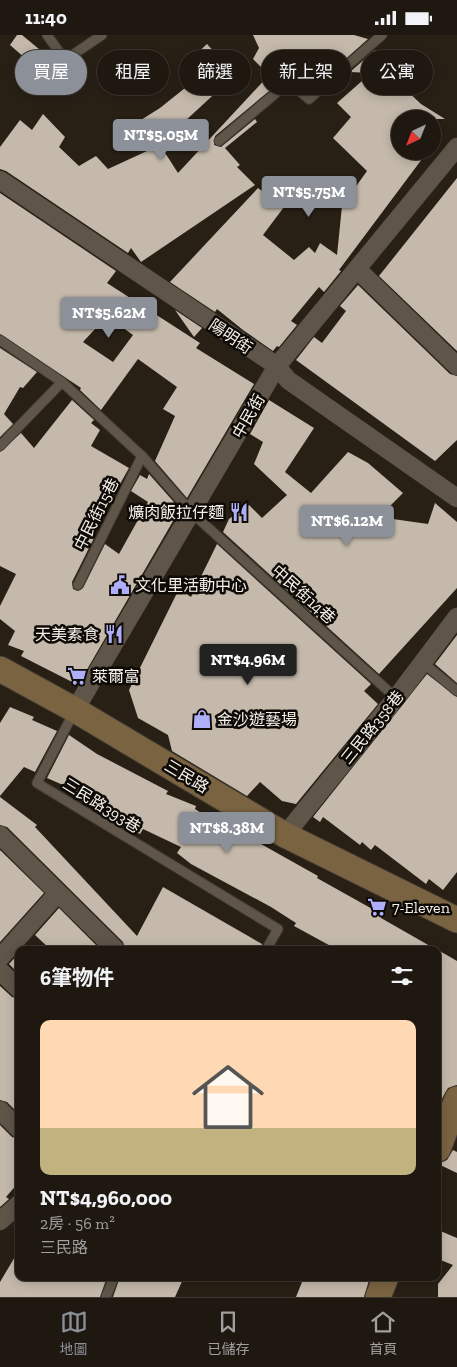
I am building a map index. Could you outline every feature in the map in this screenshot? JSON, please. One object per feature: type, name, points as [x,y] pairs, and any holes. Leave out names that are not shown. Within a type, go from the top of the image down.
[{"type":"street","name":"中民街","points":[[75,710],[277,366],[457,147]]},
{"type":"street","name":"陽明街","points":[[0,180],[277,366],[288,381],[457,498]]},
{"type":"street","points":[[357,269],[457,366]]},
{"type":"street","name":"三民路358巷","points":[[285,835],[396,698],[457,617]]},
{"type":"street","name":"三民路","points":[[0,669],[75,710],[285,835],[457,920]]},
{"type":"street","points":[[0,835],[112,946]]},
{"type":"street","points":[[0,958],[58,893]]},
{"type":"street","points":[[0,971],[15,985]]},
{"type":"street","points":[[441,1141],[457,1099]]},
{"type":"street","points":[[0,1110],[15,1125]]},
{"type":"street","points":[[0,1221],[15,1208]]},
{"type":"street","points":[[378,1297],[384,1281]]},
{"type":"lane","points":[[47,35],[66,59],[102,35]]},
{"type":"lane","points":[[219,141],[289,83],[309,99],[382,35]]},
{"type":"lane","points":[[0,340],[62,382],[142,456],[192,513]]},
{"type":"lane","points":[[0,446],[62,382]]},
{"type":"lane","name":"中民街15巷","points":[[78,585],[142,456]]},
{"type":"lane","name":"中民街14巷","points":[[192,513],[396,698]]},
{"type":"lane","points":[[422,662],[457,691]]},
{"type":"lane","name":"三民路393巷","points":[[75,710],[37,783],[278,929],[268,946]]},
{"type":"lane","points":[[106,1297],[112,1281]]},
{"type":"building","points":[[17,35],[22,35],[40,50],[16,50],[10,45]]},
{"type":"building","points":[[253,35],[354,35],[368,39],[351,54],[351,50],[261,50],[261,67],[253,59],[259,48]]},
{"type":"building","points":[[207,44],[212,50],[201,50]]},
{"type":"building","points":[[361,62],[361,73],[351,71]]},
{"type":"building","points":[[361,82],[361,95],[412,95],[431,110],[391,110],[391,160],[421,160],[339,270],[341,271],[324,292],[319,287],[291,321],[297,325],[279,347],[277,346],[273,351],[217,309],[215,312],[170,282],[258,188],[284,207],[263,235],[294,260],[309,247],[315,253],[320,243],[337,255],[342,206],[367,171],[333,138],[351,117],[337,103],[346,95],[351,95],[351,91]]},
{"type":"building","points":[[261,84],[261,95],[264,95],[215,136],[214,145],[221,147],[255,119],[257,122],[225,148],[240,165],[237,167],[255,185],[141,262],[131,248],[128,253],[6,171],[0,169],[0,147],[20,120],[32,130],[43,114],[65,137],[59,147],[79,166],[96,156],[108,169],[160,145],[178,173]]},
{"type":"building","points":[[179,93],[179,95],[213,95],[159,145],[133,125],[160,108]]},
{"type":"building","points":[[457,178],[457,351],[379,276]]},
{"type":"building","points":[[0,193],[116,271],[107,283],[200,343],[196,348],[254,384],[187,498],[155,461],[175,416],[163,409],[177,387],[138,359],[101,410],[80,390],[81,388],[0,334]],"holes":[[[107,316],[133,335],[113,362],[83,342]]]},
{"type":"building","points":[[358,285],[450,374],[457,376],[457,440],[435,461],[296,360],[314,337],[322,343],[346,311],[340,306]]},
{"type":"building","points":[[175,310],[202,328],[194,337]]},
{"type":"building","points":[[0,348],[37,372],[23,388],[20,387],[4,414],[13,424],[0,437]]},
{"type":"building","points":[[72,400],[94,420],[91,423],[100,430],[91,446],[129,468],[92,534],[95,536],[72,582],[73,589],[78,591],[83,588],[105,544],[119,554],[148,502],[131,491],[140,475],[147,479],[149,474],[180,509],[78,685],[21,656],[24,651],[8,645],[15,631],[0,619],[0,606],[16,574],[0,566],[0,452],[21,433],[34,448]]},
{"type":"building","points":[[269,400],[314,428],[285,472],[311,493],[348,452],[368,463],[403,493],[379,517],[428,524],[435,503],[457,522],[457,588],[379,674],[223,532],[229,519],[249,505],[262,518],[287,495],[254,464],[263,442],[250,434]]},
{"type":"building","points":[[217,544],[371,684],[364,691],[378,704],[296,804],[282,801],[260,782],[247,796],[172,751],[168,735],[138,718],[129,690],[179,589],[191,597]]},
{"type":"building","points":[[457,635],[457,683],[435,664]]},
{"type":"building","points":[[427,674],[457,697],[457,872],[443,890],[429,879],[426,884],[375,845],[371,850],[362,842],[360,845],[323,817],[320,822],[313,817]]},
{"type":"building","points":[[10,707],[34,717],[32,720],[57,731],[35,772],[24,767],[0,796],[0,723]]},
{"type":"building","points":[[69,735],[97,754],[168,791],[166,794],[196,806],[195,809],[221,826],[222,824],[261,844],[318,876],[317,878],[383,915],[381,918],[430,946],[331,946],[294,926],[296,923],[271,907],[191,864],[177,853],[181,847],[143,829],[140,834],[74,797],[62,788],[63,785],[47,778]]},
{"type":"building","points":[[0,797],[37,825],[35,827],[137,936],[163,887],[262,944],[261,946],[124,946],[123,942],[7,827],[0,825]]},
{"type":"building","points":[[0,850],[44,893],[0,942]]},
{"type":"building","points":[[59,908],[97,946],[47,946],[35,935]]},
{"type":"building","points":[[441,952],[457,961],[457,1085],[448,1088],[441,1100]]},
{"type":"building","points":[[15,957],[15,970],[9,964]]},
{"type":"building","points":[[0,986],[15,998],[15,1110],[7,1102],[0,1100]]},
{"type":"building","points":[[0,1125],[15,1138],[15,1187],[6,1197],[9,1199],[0,1207]]},
{"type":"building","points":[[453,1150],[457,1152],[457,1173],[441,1165],[441,1163],[447,1160]]},
{"type":"building","points":[[441,1231],[457,1238],[457,1297],[438,1297],[438,1284],[453,1265],[441,1260]]},
{"type":"building","points":[[15,1257],[15,1281],[106,1281],[100,1297],[0,1297],[0,1282]]},
{"type":"building","points":[[119,1281],[182,1281],[175,1297],[113,1297]]},
{"type":"building","points":[[302,1281],[369,1281],[364,1297],[296,1297]]},
{"type":"place","name":"爌肉飯拉仔麵","points":[[239,512]]},
{"type":"place","name":"文化里活動中心","points":[[120,585]]},
{"type":"place","name":"天美素食","points":[[114,634]]},
{"type":"place","name":"萊爾富","points":[[77,676]]},
{"type":"place","name":"金沙遊藝場","points":[[202,719]]},
{"type":"place","name":"7-Eleven","points":[[377,907]]}]
